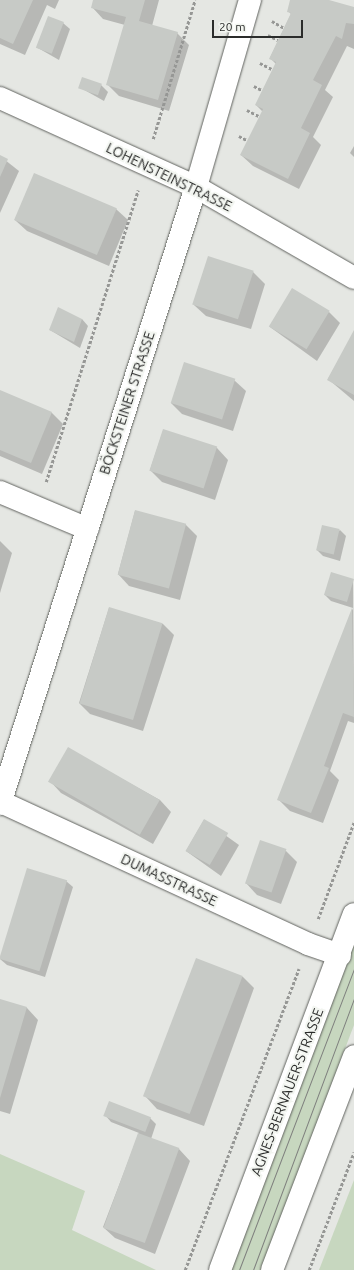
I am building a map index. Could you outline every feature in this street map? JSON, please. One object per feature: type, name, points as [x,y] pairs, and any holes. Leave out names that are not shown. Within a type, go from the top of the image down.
[{"type":"street","name":"BÖCKSTEINER STRASSE","points":[[0,803],[196,187],[250,0]]},
{"type":"street","name":"LOHENSTEINSTRASSE","points":[[0,98],[196,187],[354,278]]},
{"type":"street","points":[[0,492],[88,529]]},
{"type":"street","name":"DUMASSTRASSE","points":[[0,803],[308,944],[340,955]]},
{"type":"street","name":"AGNES-BERNAUER-STRASSE","points":[[220,1270],[340,955],[354,914]]},
{"type":"street","points":[[272,1270],[354,1056]]},
{"type":"path","points":[[152,141],[195,0]]},
{"type":"path","points":[[44,487],[139,188]]},
{"type":"path","points":[[184,1270],[354,822]]},
{"type":"path","points":[[310,1270],[354,1152]]},
{"type":"green space","points":[[354,943],[354,1025],[261,1270],[230,1270]]},
{"type":"green space","points":[[0,1154],[85,1191],[72,1230],[156,1270],[0,1270]]},
{"type":"green space","points":[[354,1180],[354,1270],[319,1270]]},
{"type":"building","points":[[0,0],[33,0],[13,44],[0,38]]},
{"type":"building","points":[[93,0],[145,0],[139,21],[178,32],[158,100],[106,85],[126,17],[91,8]]},
{"type":"building","points":[[290,0],[329,0],[354,7],[354,24],[346,23],[342,39],[336,36],[313,80],[322,85],[301,128],[310,133],[288,179],[240,155],[263,109],[255,105],[276,62],[269,59],[291,13],[287,12]]},
{"type":"building","points":[[48,16],[64,22],[52,54],[36,48]]},
{"type":"building","points":[[82,77],[102,84],[98,95],[78,88]]},
{"type":"building","points":[[0,155],[8,159],[0,177]]},
{"type":"building","points":[[34,173],[117,208],[97,255],[14,220]]},
{"type":"building","points":[[208,256],[254,271],[238,319],[192,305]]},
{"type":"building","points":[[292,288],[330,311],[307,349],[269,327]]},
{"type":"building","points":[[58,307],[82,319],[74,342],[49,330]]},
{"type":"building","points":[[354,330],[354,395],[327,380]]},
{"type":"building","points":[[184,362],[235,379],[222,420],[171,403]]},
{"type":"building","points":[[0,390],[52,412],[31,463],[0,450]]},
{"type":"building","points":[[163,429],[217,447],[204,488],[149,471]]},
{"type":"building","points":[[135,510],[186,524],[169,588],[118,575]]},
{"type":"building","points":[[322,525],[340,529],[334,554],[316,550]]},
{"type":"building","points":[[331,572],[354,579],[347,602],[324,595]]},
{"type":"building","points":[[109,607],[163,623],[133,720],[79,704]]},
{"type":"building","points":[[352,608],[354,717],[343,713],[324,766],[329,768],[311,813],[277,800]]},
{"type":"building","points":[[68,747],[160,800],[140,835],[48,782]]},
{"type":"building","points":[[204,819],[228,833],[210,865],[186,851]]},
{"type":"building","points":[[260,840],[286,849],[271,893],[245,883]]},
{"type":"building","points":[[27,868],[67,880],[39,971],[0,959]]},
{"type":"building","points":[[196,958],[243,976],[190,1114],[143,1096]]},
{"type":"building","points":[[0,999],[27,1007],[0,1098]]},
{"type":"building","points":[[109,1101],[151,1117],[145,1132],[103,1116]]},
{"type":"building","points":[[138,1133],[179,1148],[145,1243],[103,1228]]},
{"type":"tram line","points":[[239,1270],[354,969]]},
{"type":"tram line","points":[[253,1270],[354,999]]}]
